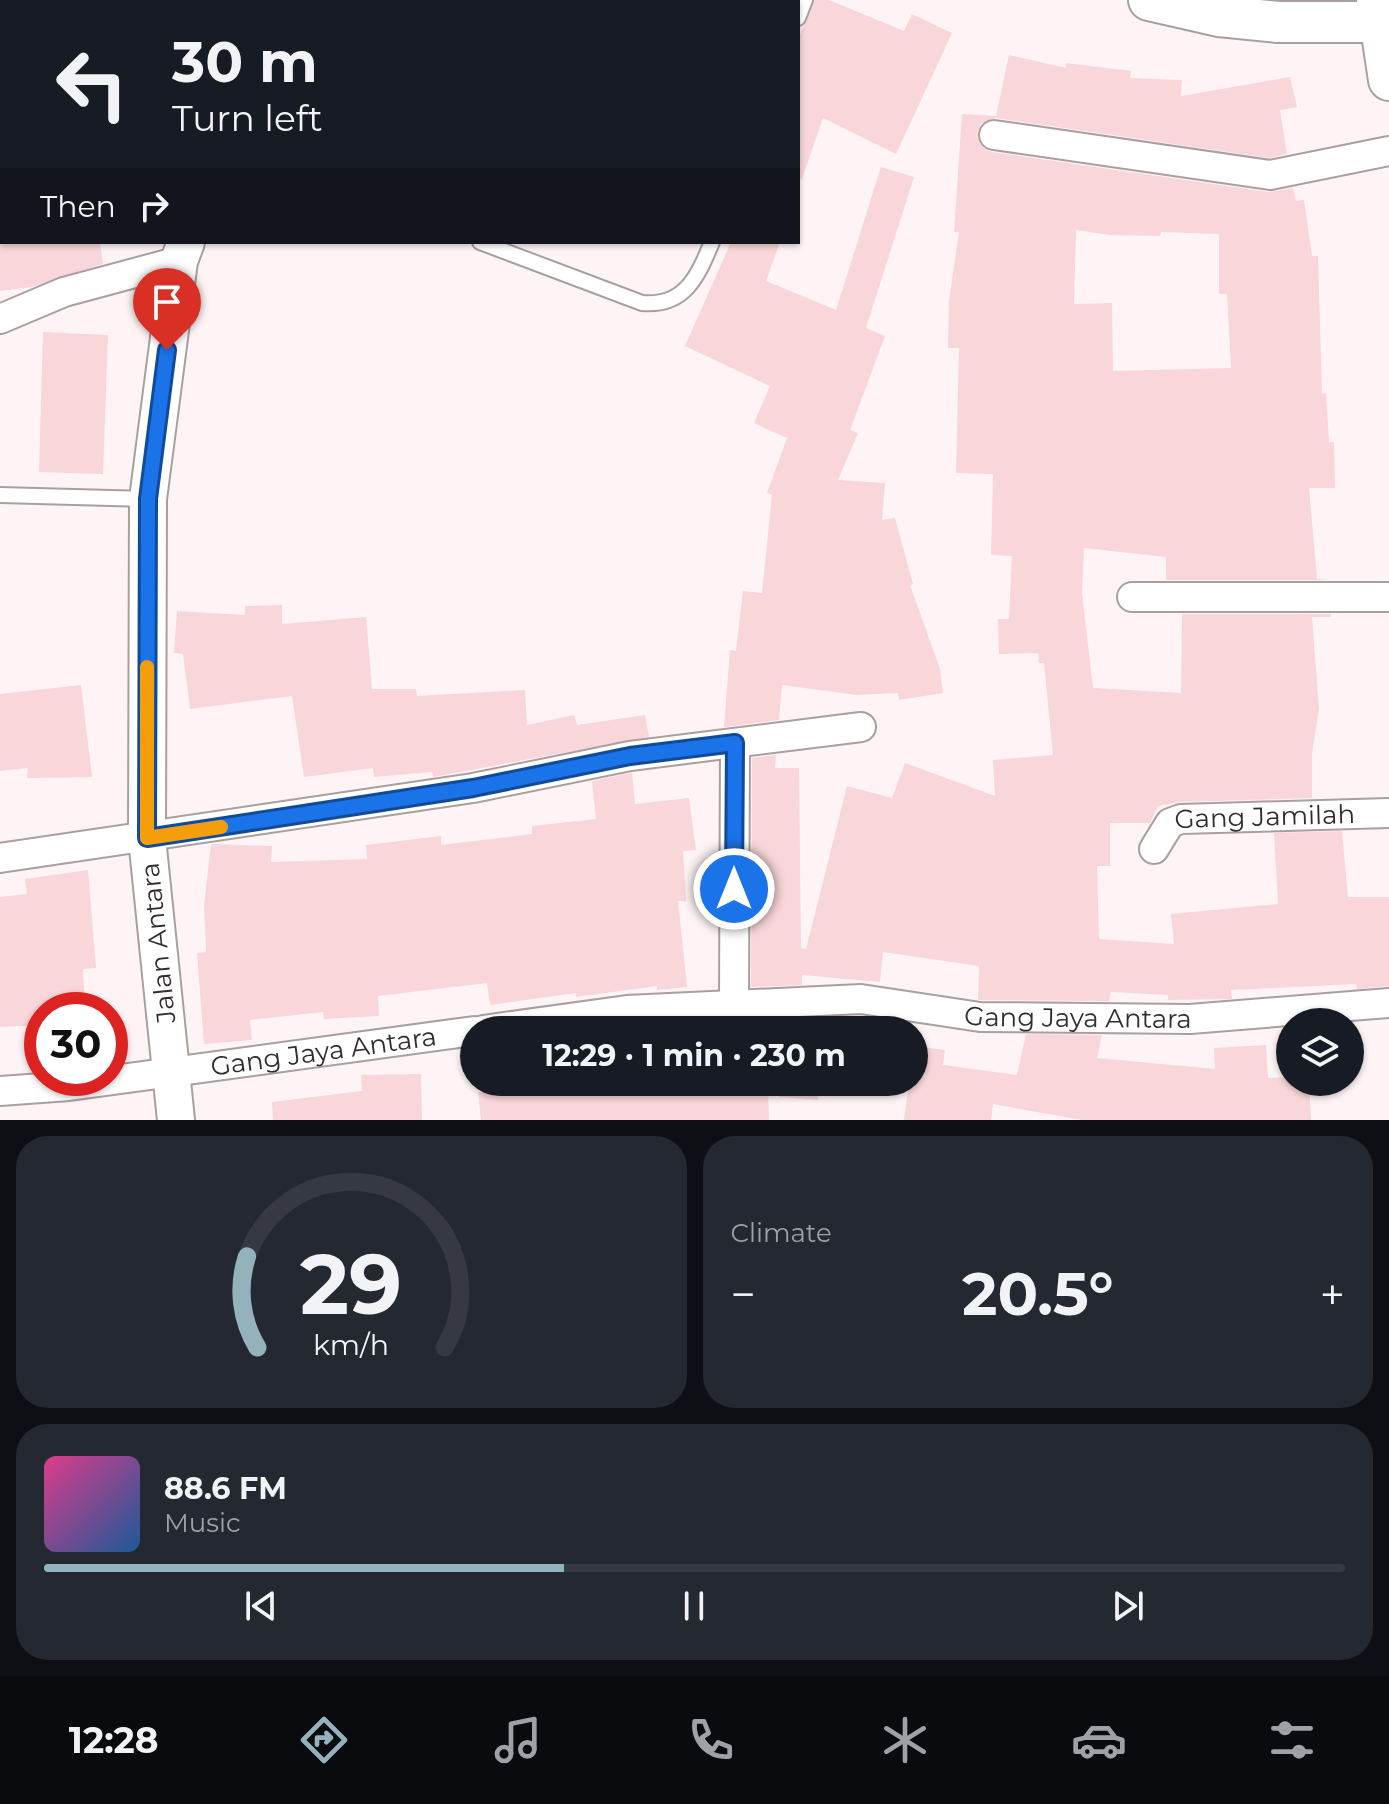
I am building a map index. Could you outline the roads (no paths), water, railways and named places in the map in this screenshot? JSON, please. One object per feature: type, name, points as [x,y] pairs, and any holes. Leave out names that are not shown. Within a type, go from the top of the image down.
[{"type":"main road","points":[[1149,0],[1219,16],[1278,22],[1383,15],[1389,80]]},
{"type":"street","points":[[994,135],[1270,175],[1389,151]]},
{"type":"street","points":[[0,319],[64,292],[183,251]]},
{"type":"street","name":"Jalan Antara","points":[[176,1120],[174,1072],[147,838],[148,499],[183,251]]},
{"type":"street","points":[[1132,597],[1389,597]]},
{"type":"street","points":[[0,858],[473,788],[630,756],[861,727]]},
{"type":"street","points":[[734,1005],[735,743]]},
{"type":"street","name":"Gang Jamilah","points":[[1154,849],[1170,823],[1181,819],[1389,813]]},
{"type":"street","name":"Gang Jaya Antara","points":[[584,1016],[627,1010],[861,999],[980,1017],[1190,1019],[1389,1003]]},
{"type":"street","name":"Gang Jaya Antara","points":[[0,1091],[174,1072],[460,1033]]},
{"type":"lane","points":[[485,244],[642,303],[657,304],[682,295],[693,285],[711,244]]},
{"type":"lane","points":[[0,495],[148,499]]}]
